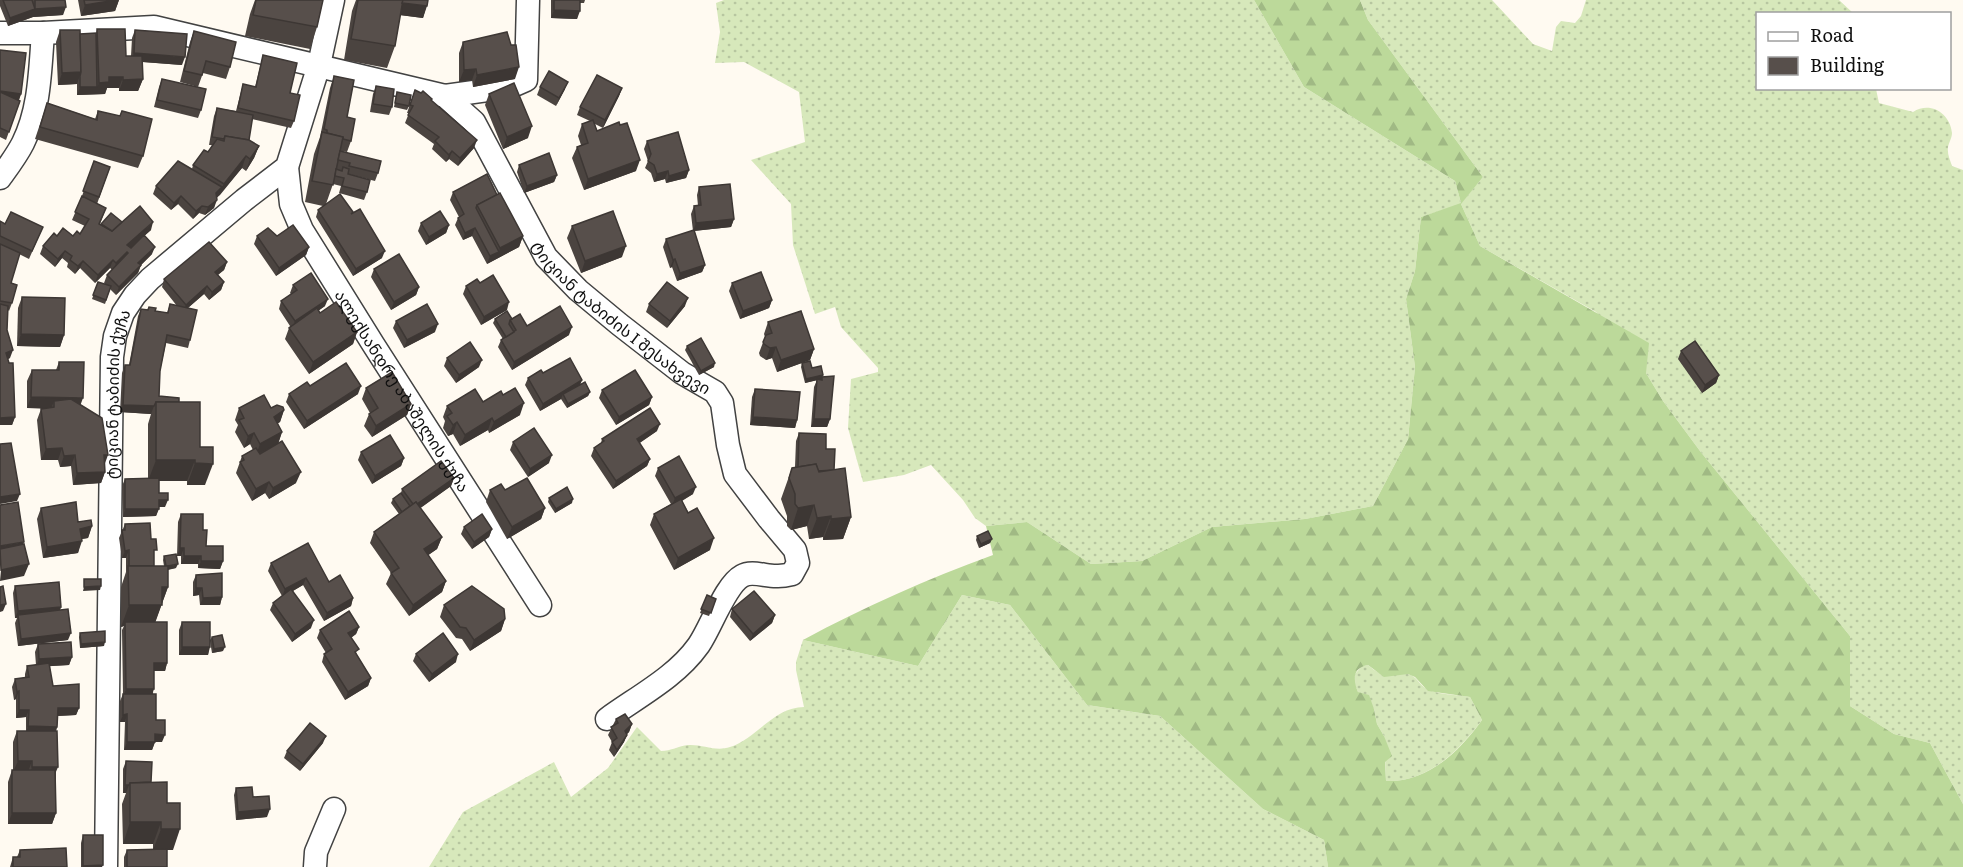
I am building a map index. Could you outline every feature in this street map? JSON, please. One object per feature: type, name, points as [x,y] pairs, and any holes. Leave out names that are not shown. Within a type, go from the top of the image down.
[{"type":"street","points":[[287,167],[319,65],[333,0]]},
{"type":"street","name":"ტიციან ტაბიძის I შესახვევი","points":[[0,33],[154,27],[445,96],[510,87],[526,80],[528,0]]},
{"type":"street","points":[[0,178],[22,144],[29,128],[37,99],[43,33]]},
{"type":"street","name":"ტიციან ტაბიძის I შესახვევი","points":[[445,96],[474,122],[546,257],[578,290],[619,324],[682,373],[715,392],[722,403],[735,474],[795,550],[798,563],[792,574],[778,576],[745,574],[740,577],[725,596],[698,647],[662,680],[607,719]]},
{"type":"street","name":"ალექსანდრე აბაშელის ქუჩა","points":[[287,167],[291,204],[303,230],[373,344],[540,604]]},
{"type":"street","name":"ტიციან ტაბიძის ქუჩა","points":[[106,867],[112,380],[115,336],[123,313],[150,279],[287,167]]},
{"type":"street","points":[[315,867],[316,852],[334,809]]},
{"type":"green space","points":[[724,0],[1254,0],[1304,87],[1455,181],[1461,203],[1483,177],[1368,20],[1360,0],[1492,0],[1533,44],[1552,51],[1556,27],[1561,21],[1575,23],[1581,16],[1586,0],[1839,0],[1852,12],[1756,12],[1756,90],[1876,90],[1879,103],[1913,112],[1926,108],[1938,111],[1947,120],[1952,133],[1948,152],[1952,166],[1963,170],[1963,804],[1930,743],[1894,734],[1850,706],[1850,636],[1700,451],[1663,401],[1646,373],[1596,312],[1480,246],[1461,204],[1421,217],[1415,271],[1406,299],[1415,367],[1408,439],[1373,506],[1305,519],[1212,527],[1142,561],[1091,564],[1027,522],[986,526],[975,518],[963,500],[931,465],[904,475],[863,482],[848,428],[851,379],[878,372],[878,368],[841,327],[835,307],[815,314],[793,245],[791,204],[751,160],[805,142],[799,92],[744,62],[715,63],[720,32],[716,3]]},
{"type":"green space","points":[[1254,0],[1360,0],[1368,20],[1483,177],[1461,204],[1480,246],[1649,343],[1646,373],[1663,401],[1700,451],[1850,636],[1850,706],[1894,734],[1930,743],[1963,804],[1963,867],[1328,867],[1324,840],[1263,809],[1160,716],[1087,705],[1010,605],[962,595],[918,666],[803,640],[896,594],[993,555],[986,526],[1027,522],[1091,564],[1142,561],[1212,527],[1305,519],[1373,506],[1408,439],[1415,367],[1406,299],[1415,271],[1421,217],[1461,203],[1455,181],[1304,87]],"holes":[[[1368,665],[1384,677],[1408,674],[1415,677],[1428,691],[1470,697],[1482,720],[1453,753],[1429,771],[1415,777],[1386,781],[1385,762],[1392,756],[1377,724],[1369,695],[1358,692],[1355,683],[1356,672]]]},
{"type":"green space","points":[[962,595],[1010,605],[1087,705],[1160,716],[1263,809],[1324,840],[1328,867],[429,867],[463,812],[554,762],[571,797],[608,768],[637,727],[661,751],[688,745],[725,748],[739,743],[783,712],[804,707],[796,670],[796,662],[803,640],[918,666]]},
{"type":"green space","points":[[1368,665],[1384,674],[1411,675],[1431,691],[1470,697],[1482,720],[1463,743],[1441,763],[1415,777],[1386,781],[1384,736],[1377,724],[1374,709],[1358,692],[1353,681],[1355,674],[1362,666]]},
{"type":"building","points":[[3,0],[32,0],[35,9],[10,18]]},
{"type":"building","points":[[35,0],[65,0],[66,7],[35,9]]},
{"type":"building","points":[[84,0],[116,0],[85,5]]},
{"type":"building","points":[[256,0],[323,0],[317,27],[253,15]]},
{"type":"building","points":[[358,0],[403,0],[395,46],[351,39]]},
{"type":"building","points":[[403,0],[428,0],[427,6],[402,3]]},
{"type":"building","points":[[554,0],[580,0],[580,11],[554,10]]},
{"type":"building","points":[[97,29],[125,29],[126,56],[142,56],[143,79],[123,80],[123,77],[109,77],[109,82],[99,83]]},
{"type":"building","points":[[60,30],[80,30],[81,72],[62,73]]},
{"type":"building","points":[[135,30],[187,34],[185,57],[134,53]]},
{"type":"building","points":[[194,31],[236,42],[230,67],[206,61],[202,75],[184,71]]},
{"type":"building","points":[[507,32],[511,45],[516,45],[519,67],[477,75],[476,69],[464,70],[463,42]]},
{"type":"building","points":[[96,33],[97,87],[80,87],[80,34]]},
{"type":"building","points":[[0,50],[26,53],[21,94],[0,91]]},
{"type":"building","points":[[263,55],[297,63],[290,93],[300,95],[294,121],[238,108],[243,84],[256,87]]},
{"type":"building","points":[[549,71],[568,82],[559,98],[540,87]]},
{"type":"building","points":[[597,75],[622,88],[605,120],[580,107]]},
{"type":"building","points":[[334,76],[354,80],[347,117],[355,119],[351,141],[327,133],[324,129]]},
{"type":"building","points":[[162,79],[206,89],[201,110],[157,100]]},
{"type":"building","points":[[514,83],[532,126],[507,137],[489,94]]},
{"type":"building","points":[[376,86],[394,89],[392,107],[373,104]]},
{"type":"building","points":[[415,90],[421,93],[423,91],[477,140],[460,158],[452,151],[449,155],[435,141],[439,137],[408,115],[413,106],[410,105]]},
{"type":"building","points":[[0,92],[20,101],[9,132],[0,128]]},
{"type":"building","points":[[397,92],[411,95],[409,106],[395,103]]},
{"type":"building","points":[[47,103],[97,120],[98,111],[120,116],[122,111],[152,119],[143,156],[40,127]]},
{"type":"building","points":[[217,108],[253,115],[249,140],[225,136],[224,139],[212,137]]},
{"type":"building","points":[[593,120],[597,131],[619,122],[620,125],[627,123],[640,160],[588,179],[577,147],[588,143],[582,124]]},
{"type":"building","points":[[322,132],[343,137],[333,185],[312,181]]},
{"type":"building","points":[[678,132],[689,170],[669,176],[668,171],[657,174],[654,165],[648,161],[651,154],[647,141]]},
{"type":"building","points":[[225,136],[249,140],[259,146],[250,159],[246,156],[224,184],[193,165],[204,150],[208,152],[217,139],[224,141]]},
{"type":"building","points":[[340,151],[381,161],[378,173],[349,166],[350,163],[338,160]]},
{"type":"building","points":[[549,153],[557,175],[527,186],[519,165]]},
{"type":"building","points":[[94,161],[110,167],[99,197],[83,191]]},
{"type":"building","points":[[178,161],[222,187],[216,193],[217,200],[208,207],[202,206],[196,211],[181,196],[174,203],[156,186]]},
{"type":"building","points":[[343,167],[349,169],[348,174],[370,180],[367,192],[342,186],[344,178],[335,176],[336,169],[342,171]]},
{"type":"building","points":[[487,174],[497,195],[477,205],[476,208],[499,252],[490,256],[475,228],[465,233],[458,218],[464,214],[453,192]]},
{"type":"building","points":[[730,184],[734,219],[696,223],[694,206],[701,205],[699,187]]},
{"type":"building","points":[[500,193],[523,236],[500,248],[477,205]]},
{"type":"building","points":[[340,194],[353,212],[351,214],[360,209],[385,251],[356,269],[318,210]]},
{"type":"building","points":[[82,196],[106,208],[99,224],[112,231],[140,206],[153,222],[127,245],[131,248],[144,235],[155,247],[138,263],[141,265],[119,287],[107,275],[127,252],[116,263],[113,260],[98,275],[83,261],[78,266],[70,260],[72,256],[65,251],[58,259],[43,246],[54,233],[57,236],[63,228],[73,236],[77,231],[80,234],[89,219],[75,212]]},
{"type":"building","points":[[440,211],[449,225],[429,237],[421,223]]},
{"type":"building","points":[[613,211],[626,246],[585,261],[572,226]]},
{"type":"building","points":[[11,212],[43,227],[32,251],[0,236],[0,221],[5,224]]},
{"type":"building","points":[[111,213],[122,222],[112,231],[101,224]]},
{"type":"building","points":[[293,225],[309,247],[279,268],[257,236],[268,228],[277,236]]},
{"type":"building","points":[[694,230],[705,265],[680,273],[666,239]]},
{"type":"building","points":[[209,242],[227,262],[215,272],[224,282],[212,292],[207,286],[186,305],[164,279]]},
{"type":"building","points":[[0,244],[20,253],[11,283],[17,285],[12,303],[0,301]]},
{"type":"building","points":[[399,254],[419,287],[394,302],[374,269]]},
{"type":"building","points":[[761,272],[772,300],[743,311],[732,283]]},
{"type":"building","points":[[311,273],[328,299],[295,321],[281,301],[297,290],[293,285]]},
{"type":"building","points":[[493,275],[509,302],[484,317],[466,286],[477,279],[480,283]]},
{"type":"building","points":[[98,282],[111,286],[106,300],[93,295]]},
{"type":"building","points":[[667,282],[688,298],[670,321],[649,304]]},
{"type":"building","points":[[22,297],[65,298],[64,335],[21,334]]},
{"type":"building","points":[[336,302],[357,332],[313,362],[289,328],[317,308],[320,313]]},
{"type":"building","points":[[0,304],[8,306],[7,330],[13,350],[6,353],[9,363],[13,363],[15,417],[0,418]]},
{"type":"building","points":[[170,304],[197,310],[190,340],[167,335],[160,371],[159,396],[179,398],[179,402],[156,402],[154,406],[123,405],[125,365],[130,365],[141,309],[156,308],[155,311],[168,313]]},
{"type":"building","points":[[427,304],[438,324],[407,340],[396,321]]},
{"type":"building","points":[[560,306],[572,327],[514,362],[501,340],[516,330],[510,320],[520,314],[527,326]]},
{"type":"building","points":[[507,311],[512,319],[509,324],[514,332],[506,337],[495,319]]},
{"type":"building","points":[[801,311],[814,349],[781,360],[776,347],[770,348],[763,342],[766,335],[772,333],[768,322]]},
{"type":"building","points":[[701,338],[715,363],[701,371],[687,346]]},
{"type":"building","points":[[1695,341],[1719,375],[1705,385],[1681,351]]},
{"type":"building","points":[[470,342],[482,360],[459,375],[447,358]]},
{"type":"building","points":[[570,358],[582,380],[543,404],[528,378],[541,370],[543,373]]},
{"type":"building","points":[[810,361],[812,368],[821,366],[823,375],[806,379],[802,363]]},
{"type":"building","points":[[59,362],[84,362],[83,398],[31,397],[32,370],[59,370]]},
{"type":"building","points":[[346,363],[361,386],[307,421],[289,394],[307,382],[310,386]]},
{"type":"building","points":[[635,370],[652,397],[619,417],[602,390]]},
{"type":"building","points":[[392,372],[411,404],[376,426],[369,414],[378,408],[366,388]]},
{"type":"building","points":[[834,376],[830,419],[814,419],[817,379],[822,380],[822,377]]},
{"type":"building","points":[[585,382],[590,392],[568,404],[563,394]]},
{"type":"building","points":[[515,388],[524,403],[494,422],[492,418],[465,435],[457,422],[453,425],[447,416],[452,413],[447,406],[475,389],[483,402],[501,391],[503,395]]},
{"type":"building","points":[[755,389],[800,392],[797,420],[753,417]]},
{"type":"building","points":[[264,395],[271,408],[277,405],[283,407],[284,410],[274,417],[282,432],[260,444],[254,433],[248,436],[239,420],[244,418],[239,408]]},
{"type":"building","points":[[71,399],[102,418],[108,455],[104,455],[105,472],[77,473],[75,455],[64,456],[62,448],[46,449],[41,409],[54,407],[54,401]]},
{"type":"building","points":[[156,402],[200,402],[200,447],[213,447],[213,464],[195,463],[195,460],[156,460]]},
{"type":"building","points":[[650,408],[660,424],[637,439],[650,459],[616,481],[594,448],[604,441],[602,439]]},
{"type":"building","points":[[534,428],[552,455],[530,469],[513,442]]},
{"type":"building","points":[[799,433],[826,434],[826,449],[835,449],[834,470],[818,471],[816,464],[798,467]]},
{"type":"building","points":[[390,435],[404,458],[375,476],[361,452]]},
{"type":"building","points":[[282,441],[301,472],[273,488],[269,482],[256,489],[240,462],[244,460],[242,456],[256,448],[260,454]]},
{"type":"building","points":[[11,443],[20,494],[0,497],[0,444]]},
{"type":"building","points":[[679,456],[696,487],[675,498],[658,468]]},
{"type":"building","points":[[441,461],[454,478],[417,504],[416,502],[413,504],[402,489]]},
{"type":"building","points":[[816,464],[819,472],[845,468],[851,517],[817,518],[814,505],[798,508],[795,504],[795,494],[789,478],[792,468]]},
{"type":"building","points":[[159,478],[159,493],[168,493],[168,500],[159,500],[159,509],[125,509],[125,479]]},
{"type":"building","points":[[527,478],[545,508],[512,527],[490,490],[501,484],[505,490]]},
{"type":"building","points":[[567,487],[573,499],[556,509],[549,498]]},
{"type":"building","points":[[401,493],[410,506],[402,512],[393,499]]},
{"type":"building","points":[[681,499],[688,513],[697,508],[714,538],[678,558],[654,514]]},
{"type":"building","points":[[18,502],[24,542],[0,546],[0,505]]},
{"type":"building","points":[[76,502],[78,522],[91,520],[92,526],[80,529],[82,541],[47,547],[41,508]]},
{"type":"building","points":[[416,502],[442,537],[424,549],[446,581],[413,605],[391,573],[399,568],[374,532]]},
{"type":"building","points":[[181,514],[203,514],[203,530],[207,530],[206,546],[223,546],[223,561],[201,561],[201,556],[184,556],[184,548],[180,548]]},
{"type":"building","points":[[482,514],[492,529],[474,542],[464,527]]},
{"type":"building","points":[[150,523],[151,539],[156,539],[157,550],[154,550],[154,566],[129,566],[129,550],[125,551],[122,530],[125,530],[125,524]]},
{"type":"building","points":[[988,531],[992,539],[981,544],[977,536]]},
{"type":"building","points":[[308,543],[329,582],[340,575],[353,598],[327,613],[306,578],[285,589],[271,563]]},
{"type":"building","points":[[24,544],[29,564],[1,570],[0,549]]},
{"type":"building","points":[[176,554],[178,564],[166,566],[164,556]]},
{"type":"building","points":[[128,566],[168,566],[168,587],[162,587],[162,605],[129,605]]},
{"type":"building","points":[[222,573],[222,597],[203,598],[202,588],[196,588],[196,575]]},
{"type":"building","points":[[84,579],[101,579],[101,586],[84,587]]},
{"type":"building","points":[[59,582],[61,607],[18,611],[15,586]]},
{"type":"building","points":[[3,586],[6,604],[0,605],[0,587]]},
{"type":"building","points":[[472,586],[504,609],[505,619],[474,640],[466,628],[460,627],[444,605]]},
{"type":"building","points":[[291,589],[314,620],[295,634],[273,603]]},
{"type":"building","points":[[754,591],[775,615],[753,634],[732,609]]},
{"type":"building","points":[[707,595],[716,599],[711,613],[701,609]]},
{"type":"building","points":[[68,609],[71,633],[21,639],[18,615]]},
{"type":"building","points":[[349,611],[359,627],[348,633],[359,649],[355,652],[371,678],[348,692],[324,654],[332,649],[320,630]]},
{"type":"building","points":[[125,622],[167,622],[167,663],[154,663],[154,689],[126,689]]},
{"type":"building","points":[[182,622],[210,622],[210,647],[182,647]]},
{"type":"building","points":[[105,631],[105,642],[81,644],[80,633]]},
{"type":"building","points":[[443,633],[458,654],[432,674],[416,654]]},
{"type":"building","points":[[222,635],[225,647],[214,649],[212,637]]},
{"type":"building","points":[[71,642],[72,657],[39,659],[38,644]]},
{"type":"building","points":[[49,663],[53,686],[79,684],[79,708],[58,708],[57,727],[28,726],[29,710],[19,710],[19,691],[17,692],[15,679],[29,677],[27,666]]},
{"type":"building","points":[[123,694],[156,694],[156,720],[165,720],[165,735],[155,734],[155,742],[127,742],[127,714],[123,715]]},
{"type":"building","points":[[625,714],[632,724],[625,731],[627,735],[617,750],[612,742],[617,738],[611,727],[618,723],[616,719]]},
{"type":"building","points":[[310,723],[326,736],[303,764],[287,751]]},
{"type":"building","points":[[17,731],[57,731],[58,767],[32,767],[32,761],[18,761]]},
{"type":"building","points":[[126,761],[152,762],[151,782],[125,785]]},
{"type":"building","points":[[12,770],[55,770],[56,813],[12,813]]},
{"type":"building","points":[[167,782],[167,803],[180,803],[180,829],[161,829],[161,822],[130,822],[130,783]]},
{"type":"building","points":[[252,787],[253,797],[269,796],[270,809],[238,812],[236,788]]},
{"type":"building","points":[[83,835],[103,835],[103,865],[83,866]]},
{"type":"building","points":[[66,848],[67,867],[13,867],[13,857],[20,857],[20,850]]},
{"type":"building","points":[[167,849],[167,867],[127,867],[127,850]]}]
